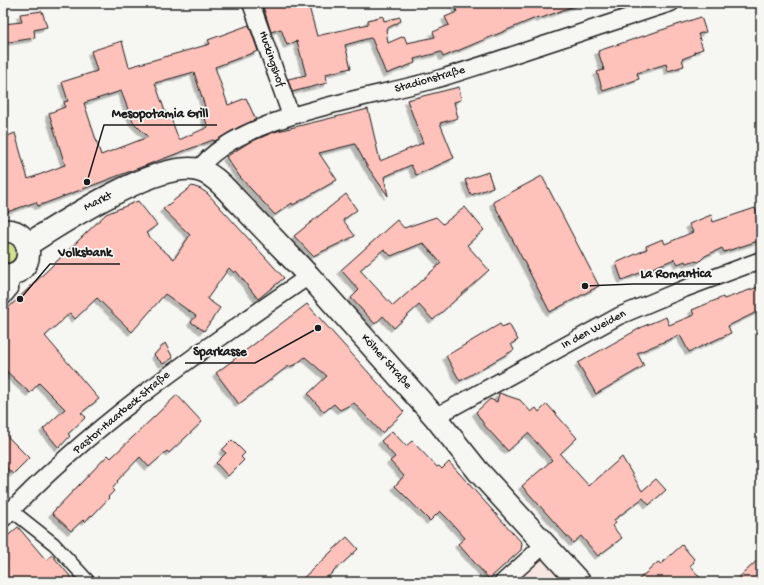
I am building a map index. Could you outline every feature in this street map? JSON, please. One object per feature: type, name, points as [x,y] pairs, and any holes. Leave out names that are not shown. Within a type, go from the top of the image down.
[{"type":"main road","name":"Markt","points":[[27,244],[78,212],[104,198],[174,171],[186,169],[198,170]]},
{"type":"main road","name":"Kölner Straße","points":[[198,170],[210,176],[223,186],[310,276],[435,417],[478,471],[580,582]]},
{"type":"main road","points":[[3,231],[14,232],[27,244],[28,259],[25,266],[8,275]]},
{"type":"street","name":"Huckingshof","points":[[251,3],[291,116]]},
{"type":"street","name":"Stadionstraße","points":[[198,170],[209,156],[223,146],[249,133],[291,116],[439,78],[671,3]]},
{"type":"street","name":"In den Weiden","points":[[435,417],[619,316],[681,290],[761,260]]},
{"type":"street","points":[[3,300],[12,289],[8,275]]},
{"type":"street","name":"Pastor-Haarbeck-Straße","points":[[7,515],[132,402],[184,363],[310,276]]},
{"type":"street","points":[[7,515],[54,544],[89,582]]},
{"type":"street","points":[[503,582],[545,544]]},
{"type":"shaded area","points":[[546,553],[572,582],[515,582]]},
{"type":"green space","points":[[3,242],[12,243],[18,251],[16,262],[3,266]]},
{"type":"building","points":[[262,3],[308,3],[317,36],[368,24],[368,20],[383,16],[384,21],[400,17],[401,21],[386,29],[388,43],[404,36],[407,43],[435,37],[433,32],[449,25],[445,17],[457,12],[454,3],[579,4],[539,19],[538,17],[443,57],[441,52],[414,59],[415,63],[386,74],[372,39],[370,38],[345,45],[351,68],[326,74],[327,83],[292,92],[288,79],[306,75],[297,41],[287,45],[281,29],[271,32]]},
{"type":"building","points":[[42,11],[47,27],[34,30],[35,38],[3,43],[3,24],[22,22],[20,14]]},
{"type":"building","points":[[701,17],[706,32],[698,34],[703,49],[682,59],[684,66],[668,71],[666,64],[637,73],[639,79],[603,91],[597,72],[604,70],[598,51]]},
{"type":"building","points":[[249,25],[258,51],[215,67],[228,105],[246,98],[256,120],[239,127],[215,141],[213,140],[38,206],[36,202],[7,212],[3,202],[3,138],[15,133],[28,179],[65,165],[49,113],[65,107],[64,102],[68,101],[62,82],[97,71],[91,51],[122,41],[129,67],[210,44],[208,40]],"holes":[[[194,72],[206,110],[203,110],[203,113],[208,127],[179,140],[169,113],[166,114],[155,83]],[[121,91],[133,122],[148,137],[101,155],[84,103]]]},
{"type":"building","points":[[459,87],[461,100],[454,102],[458,118],[440,123],[454,158],[416,175],[411,165],[384,177],[388,196],[367,166],[355,144],[319,153],[337,180],[293,205],[292,203],[275,215],[240,177],[226,157],[248,143],[274,132],[368,109],[380,161],[423,143],[407,100]]},
{"type":"building","points":[[488,172],[493,187],[471,195],[465,180]]},
{"type":"building","points":[[542,176],[599,286],[550,312],[493,202]]},
{"type":"building","points":[[192,186],[201,189],[208,194],[284,278],[258,299],[236,271],[234,273],[229,268],[207,299],[220,308],[204,331],[191,322],[196,316],[165,294],[132,332],[97,298],[75,319],[70,313],[45,336],[99,399],[81,413],[86,417],[68,434],[70,436],[59,448],[43,429],[65,409],[39,383],[30,393],[3,368],[3,313],[106,214],[138,201],[157,225],[146,233],[159,247],[174,259],[190,235],[163,209]]},
{"type":"building","points":[[346,194],[357,210],[343,220],[355,236],[313,256],[294,236]]},
{"type":"building","points":[[465,207],[484,230],[467,245],[489,270],[433,320],[419,305],[394,328],[383,316],[375,324],[351,298],[359,290],[341,270],[397,220],[404,228],[436,217],[443,224]],"holes":[[[423,243],[441,263],[393,306],[360,270],[384,249],[391,256]]]},
{"type":"building","points":[[755,208],[761,225],[761,240],[724,252],[722,248],[705,256],[699,262],[693,261],[686,263],[685,261],[678,264],[675,259],[622,280],[616,263],[647,249],[646,246],[663,239],[665,244],[693,232],[689,224],[711,215],[713,222]]},
{"type":"building","points":[[761,286],[761,310],[728,326],[731,333],[689,352],[680,335],[637,353],[644,366],[596,394],[578,363],[644,326],[666,317],[669,325],[694,315],[692,310],[723,297],[724,299]]},
{"type":"building","points":[[307,304],[404,412],[382,433],[354,403],[340,410],[334,404],[324,412],[308,394],[327,376],[305,357],[295,365],[287,367],[239,404],[216,373]]},
{"type":"building","points":[[500,324],[502,327],[509,324],[518,340],[511,344],[514,350],[460,381],[446,356]]},
{"type":"building","points":[[165,343],[173,358],[163,364],[154,355]]},
{"type":"building","points":[[499,393],[520,400],[531,412],[536,408],[539,412],[547,404],[577,438],[560,454],[589,486],[622,457],[642,491],[656,479],[666,490],[649,505],[643,498],[614,520],[616,523],[612,526],[622,538],[598,556],[581,536],[573,543],[522,486],[552,460],[528,433],[508,451],[485,426],[476,412],[490,399],[497,402]]},
{"type":"building","points":[[177,395],[202,422],[169,453],[167,451],[149,467],[140,457],[117,481],[118,482],[112,489],[114,491],[108,497],[109,498],[92,516],[91,515],[85,522],[83,520],[71,531],[52,513],[108,455],[111,458]]},
{"type":"building","points":[[392,431],[406,446],[412,441],[437,467],[439,466],[442,469],[449,462],[522,543],[521,550],[489,579],[458,544],[465,538],[440,511],[430,521],[395,486],[404,476],[390,461],[395,457],[381,441]]},
{"type":"building","points":[[3,432],[29,458],[13,474],[3,465]]},
{"type":"building","points":[[232,440],[245,453],[241,457],[244,460],[228,476],[216,463],[226,453],[222,450]]},
{"type":"building","points":[[18,527],[46,560],[52,555],[75,582],[3,582],[3,540]]},
{"type":"building","points":[[347,537],[358,549],[322,582],[299,582]]},
{"type":"building","points":[[682,545],[694,559],[694,562],[690,566],[704,582],[636,582],[658,562],[661,564]]},
{"type":"building","points":[[761,557],[761,582],[734,582]]},
{"type":"place","name":"Mesopotamia Grill","points":[[87,182]]},
{"type":"place","name":"La Romantica","points":[[585,286]]},
{"type":"place","name":"Volksbank","points":[[20,299]]},
{"type":"place","name":"Sparkasse","points":[[318,328]]}]
